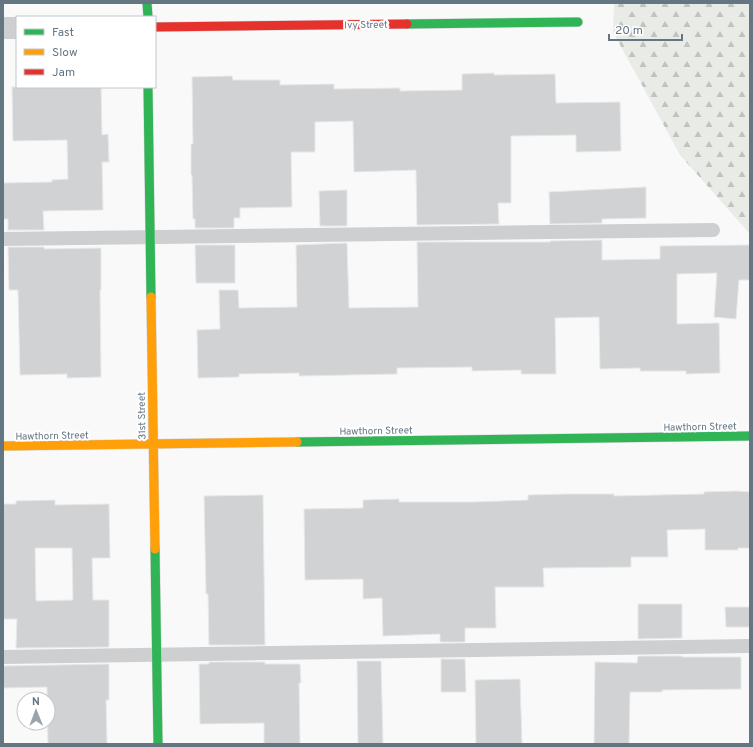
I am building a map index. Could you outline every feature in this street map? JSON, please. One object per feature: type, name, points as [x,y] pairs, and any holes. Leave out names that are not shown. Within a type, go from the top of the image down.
[{"type":"street","points":[[147,3],[148,16]]},
{"type":"street","name":"Ivy Street","points":[[156,27],[578,22]]},
{"type":"street","points":[[3,28],[16,28]]},
{"type":"street","name":"31st Street","points":[[148,88],[158,744]]},
{"type":"street","name":"Hawthorn Street","points":[[3,446],[750,436]]},
{"type":"lane","points":[[3,238],[713,230]]},
{"type":"lane","points":[[3,656],[750,646]]},
{"type":"green space","points":[[614,3],[750,3],[750,234],[680,155],[613,32]]},
{"type":"building","points":[[494,73],[494,75],[555,74],[556,103],[620,102],[621,151],[576,152],[576,135],[511,136],[511,203],[498,203],[499,224],[417,225],[416,170],[354,172],[353,121],[315,122],[315,152],[291,152],[292,207],[240,208],[240,218],[234,218],[234,228],[195,228],[195,219],[193,219],[191,175],[191,144],[193,144],[192,77],[232,76],[233,80],[280,80],[280,85],[334,84],[334,89],[400,88],[400,91],[462,90],[462,74]]},
{"type":"building","points":[[12,87],[101,88],[102,135],[108,134],[109,162],[102,162],[103,210],[43,211],[44,230],[8,230],[8,219],[3,219],[3,183],[52,182],[52,180],[68,179],[67,140],[13,141]]},
{"type":"building","points":[[646,187],[646,218],[602,219],[602,223],[550,224],[549,192]]},
{"type":"building","points":[[347,190],[347,226],[320,226],[319,191]]},
{"type":"building","points":[[602,240],[602,260],[660,259],[660,246],[750,245],[750,280],[739,280],[736,319],[714,317],[717,273],[677,274],[677,324],[719,323],[720,373],[686,374],[686,371],[640,371],[640,368],[600,369],[599,317],[555,318],[556,374],[521,374],[521,370],[472,371],[472,367],[397,368],[397,374],[299,376],[299,373],[239,374],[239,377],[198,378],[197,330],[220,329],[219,290],[238,290],[239,308],[297,307],[296,245],[347,243],[349,308],[418,307],[417,242],[550,242]]},
{"type":"building","points":[[195,245],[235,245],[235,283],[196,283]]},
{"type":"building","points":[[8,247],[44,247],[44,249],[101,248],[101,377],[67,378],[67,374],[20,375],[18,290],[9,290]]},
{"type":"building","points":[[704,492],[750,492],[750,548],[738,548],[738,550],[705,550],[705,529],[667,530],[668,557],[631,557],[631,567],[543,568],[544,587],[495,587],[496,628],[465,628],[465,642],[440,642],[440,634],[383,636],[382,598],[363,599],[363,579],[305,580],[304,509],[363,508],[363,500],[399,499],[399,502],[473,502],[528,500],[528,495],[614,494],[614,496],[704,494]]},
{"type":"building","points":[[263,495],[265,645],[209,645],[208,594],[206,594],[204,496]]},
{"type":"building","points":[[55,500],[55,505],[109,504],[110,558],[92,558],[93,600],[109,600],[109,647],[16,648],[17,619],[3,619],[3,504],[16,504],[16,501]],"holes":[[[35,548],[72,548],[73,600],[36,601]]]},
{"type":"building","points":[[638,604],[682,604],[682,638],[638,639]]},
{"type":"building","points":[[725,607],[750,607],[750,627],[726,627]]},
{"type":"building","points":[[638,656],[741,657],[741,689],[630,692],[629,744],[594,744],[595,662],[637,663]]},
{"type":"building","points":[[441,659],[465,659],[466,692],[441,692]]},
{"type":"building","points":[[357,661],[381,661],[383,744],[358,744]]},
{"type":"building","points":[[209,662],[265,662],[265,664],[300,664],[300,744],[264,744],[264,723],[200,724],[199,664],[209,664]]},
{"type":"building","points":[[109,664],[109,700],[106,700],[107,744],[48,744],[48,731],[56,731],[56,691],[47,691],[47,687],[3,688],[3,666]]},
{"type":"building","points":[[520,679],[522,744],[476,744],[475,680]]},
{"type":"traffic: fast","points":[[147,3],[148,16]]},
{"type":"traffic: fast","points":[[407,24],[578,22]]},
{"type":"traffic: fast","points":[[148,88],[151,297]]},
{"type":"traffic: fast","points":[[297,442],[750,436]]},
{"type":"traffic: fast","points":[[155,549],[158,744]]},
{"type":"traffic: slow","points":[[151,297],[155,549]]},
{"type":"traffic: slow","points":[[3,446],[297,442]]},
{"type":"traffic: jam","points":[[156,27],[407,24]]}]
